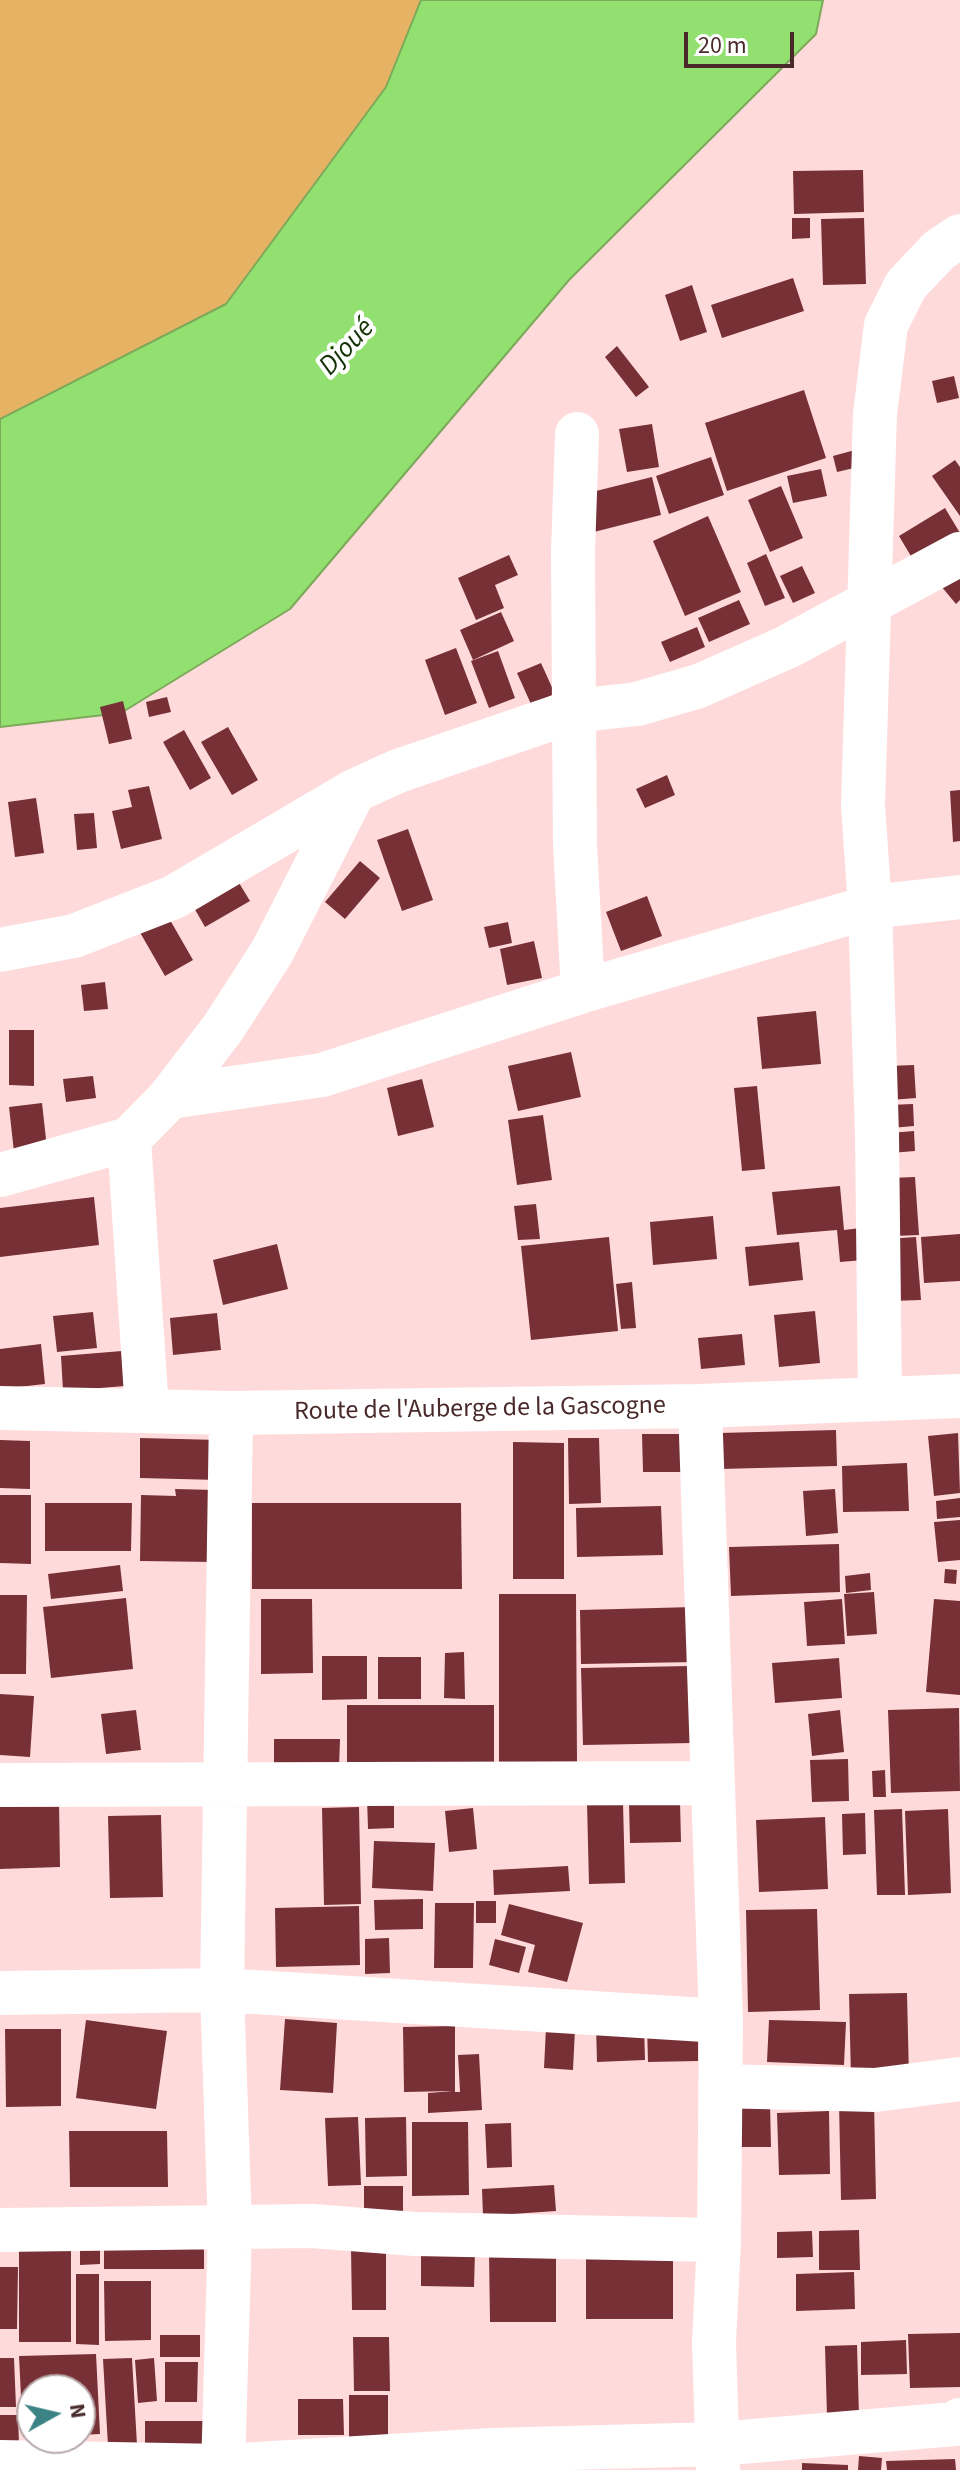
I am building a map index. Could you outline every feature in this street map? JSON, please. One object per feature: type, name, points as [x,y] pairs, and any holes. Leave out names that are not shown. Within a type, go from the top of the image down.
[{"type":"street","points":[[880,1399],[877,1135],[870,907],[863,805],[875,414],[886,325],[906,285],[939,250],[960,236]]},
{"type":"street","points":[[577,434],[573,552],[575,845],[583,991]]},
{"type":"street","points":[[0,950],[74,936],[174,897],[354,791],[398,771],[574,711],[637,704],[699,686],[787,647],[960,554]]},
{"type":"street","points":[[0,1175],[129,1139],[170,1097],[223,1028],[272,952],[354,791]]},
{"type":"street","points":[[170,1097],[322,1075],[583,991],[870,907],[960,897]]},
{"type":"street","points":[[129,1139],[147,1410]]},
{"type":"street","name":"Route de l'Auberge de la Gascogne","points":[[0,1408],[231,1413],[700,1406],[960,1396]]},
{"type":"street","points":[[700,1406],[721,2021],[719,2240],[714,2342],[717,2457]]},
{"type":"street","points":[[223,2468],[230,2229],[222,1990],[231,1413]]},
{"type":"street","points":[[0,1785],[711,1783]]},
{"type":"street","points":[[0,1993],[222,1990],[721,2021]]},
{"type":"street","points":[[720,2086],[875,2090],[960,2079]]},
{"type":"street","points":[[0,2230],[312,2226],[415,2234],[719,2240]]},
{"type":"street","points":[[0,2462],[223,2468],[491,2450],[717,2457],[955,2424],[960,2420]]},
{"type":"shaded area","points":[[0,0],[421,0],[386,87],[226,304],[0,419]]},
{"type":"water","name":"Djoué","points":[[421,0],[823,0],[816,34],[569,280],[290,609],[121,713],[0,727],[0,419],[226,304],[386,87]]},
{"type":"building","points":[[863,170],[864,212],[794,214],[793,171]]},
{"type":"building","points":[[792,218],[810,218],[810,238],[792,239]]},
{"type":"building","points":[[864,218],[866,284],[823,285],[821,219]]},
{"type":"building","points":[[793,278],[804,311],[722,338],[711,305]]},
{"type":"building","points":[[692,285],[707,332],[680,341],[665,295]]},
{"type":"building","points":[[617,346],[649,387],[636,397],[605,357]]},
{"type":"building","points":[[954,376],[959,398],[937,403],[932,381]]},
{"type":"building","points":[[804,390],[826,458],[727,491],[705,423]]},
{"type":"building","points":[[652,424],[659,467],[627,472],[619,429]]},
{"type":"building","points":[[866,447],[871,464],[837,472],[833,456]]},
{"type":"building","points":[[711,457],[724,495],[669,514],[656,476]]},
{"type":"building","points":[[955,460],[960,467],[960,516],[932,476]]},
{"type":"building","points":[[821,469],[827,496],[793,503],[787,476]]},
{"type":"building","points":[[652,477],[661,515],[590,533],[580,495]]},
{"type":"building","points":[[781,486],[803,538],[770,552],[748,500]]},
{"type":"building","points":[[945,508],[960,533],[915,563],[899,536]]},
{"type":"building","points":[[708,516],[741,592],[685,616],[653,541]]},
{"type":"building","points":[[766,554],[785,598],[765,606],[747,563]]},
{"type":"building","points":[[509,555],[518,575],[495,585],[504,608],[476,620],[458,578]]},
{"type":"building","points":[[960,560],[960,600],[956,604],[936,580]]},
{"type":"building","points":[[802,566],[815,593],[793,603],[780,576]]},
{"type":"building","points":[[739,600],[750,624],[709,642],[698,618]]},
{"type":"building","points":[[501,612],[514,641],[473,660],[460,630]]},
{"type":"building","points":[[697,627],[705,647],[670,662],[661,642]]},
{"type":"building","points":[[456,648],[477,703],[445,715],[425,660]]},
{"type":"building","points":[[498,651],[515,698],[489,708],[471,661]]},
{"type":"building","points":[[541,663],[555,694],[531,704],[517,673]]},
{"type":"building","points":[[167,697],[171,712],[149,717],[146,702]]},
{"type":"building","points":[[123,701],[132,739],[109,744],[100,707]]},
{"type":"building","points":[[228,727],[258,780],[232,795],[201,742]]},
{"type":"building","points":[[184,730],[211,778],[190,790],[163,742]]},
{"type":"building","points":[[667,775],[675,795],[645,808],[636,789]]},
{"type":"building","points":[[149,786],[162,839],[121,849],[112,811],[132,807],[128,790]]},
{"type":"building","points":[[960,790],[960,841],[953,842],[950,791]]},
{"type":"building","points":[[36,798],[44,853],[15,857],[8,802]]},
{"type":"building","points":[[94,813],[97,848],[77,850],[74,814]]},
{"type":"building","points":[[408,829],[433,900],[402,911],[377,840]]},
{"type":"building","points":[[360,861],[380,878],[345,919],[325,902]]},
{"type":"building","points":[[233,873],[250,901],[205,927],[189,899]]},
{"type":"building","points":[[647,896],[662,936],[621,951],[606,912]]},
{"type":"building","points":[[162,906],[193,960],[165,976],[134,922]]},
{"type":"building","points":[[508,922],[512,943],[489,948],[484,927]]},
{"type":"building","points":[[534,941],[542,978],[507,985],[500,949]]},
{"type":"building","points":[[105,982],[108,1009],[84,1011],[81,985]]},
{"type":"building","points":[[816,1011],[821,1064],[762,1069],[757,1017]]},
{"type":"building","points":[[9,1030],[34,1030],[34,1086],[9,1085]]},
{"type":"building","points":[[571,1052],[581,1097],[518,1111],[508,1066]]},
{"type":"building","points":[[914,1065],[916,1098],[891,1100],[888,1066]]},
{"type":"building","points":[[93,1076],[96,1098],[66,1102],[63,1079]]},
{"type":"building","points":[[422,1079],[434,1127],[398,1136],[387,1088]]},
{"type":"building","points":[[757,1086],[765,1169],[742,1171],[734,1088]]},
{"type":"building","points":[[42,1103],[47,1148],[14,1152],[9,1107]]},
{"type":"building","points":[[913,1104],[914,1126],[891,1128],[889,1105]]},
{"type":"building","points":[[543,1115],[552,1180],[517,1185],[508,1120]]},
{"type":"building","points":[[914,1131],[915,1151],[891,1153],[890,1133]]},
{"type":"building","points":[[915,1177],[919,1235],[893,1236],[889,1178]]},
{"type":"building","points":[[840,1186],[844,1230],[861,1228],[864,1260],[840,1262],[837,1230],[777,1235],[772,1192]]},
{"type":"building","points":[[94,1197],[99,1245],[0,1257],[0,1208]]},
{"type":"building","points":[[536,1204],[540,1239],[518,1240],[514,1206]]},
{"type":"building","points":[[713,1216],[717,1259],[653,1265],[650,1222]]},
{"type":"building","points":[[960,1234],[960,1281],[924,1283],[921,1237]]},
{"type":"building","points":[[609,1237],[618,1331],[531,1340],[521,1246]]},
{"type":"building","points":[[916,1237],[921,1300],[891,1301],[887,1239]]},
{"type":"building","points":[[799,1242],[803,1280],[749,1286],[745,1247]]},
{"type":"building","points":[[277,1244],[288,1289],[223,1305],[213,1260]]},
{"type":"building","points":[[632,1282],[636,1328],[621,1329],[616,1284]]},
{"type":"building","points":[[815,1311],[820,1363],[779,1367],[774,1315]]},
{"type":"building","points":[[93,1312],[97,1348],[57,1352],[53,1316]]},
{"type":"building","points":[[217,1313],[221,1350],[173,1355],[170,1318]]},
{"type":"building","points":[[742,1334],[745,1365],[701,1369],[698,1338]]},
{"type":"building","points":[[41,1344],[45,1384],[0,1389],[0,1349]]},
{"type":"building","points":[[122,1351],[125,1386],[63,1391],[61,1356]]},
{"type":"building","points":[[836,1430],[837,1466],[720,1469],[719,1433]]},
{"type":"building","points":[[958,1433],[960,1493],[934,1496],[928,1436]]},
{"type":"building","points":[[642,1434],[685,1434],[686,1472],[643,1472]]},
{"type":"building","points":[[140,1438],[219,1440],[218,1480],[140,1478]]},
{"type":"building","points":[[568,1438],[599,1438],[601,1503],[569,1504]]},
{"type":"building","points":[[0,1440],[30,1441],[30,1489],[0,1488]]},
{"type":"building","points":[[513,1442],[564,1443],[564,1579],[513,1579]]},
{"type":"building","points":[[907,1463],[909,1511],[843,1512],[842,1466]]},
{"type":"building","points":[[175,1489],[215,1490],[214,1562],[140,1561],[141,1495],[176,1496]]},
{"type":"building","points":[[835,1489],[838,1533],[806,1536],[803,1491]]},
{"type":"building","points":[[0,1495],[31,1495],[31,1564],[0,1563]]},
{"type":"building","points":[[960,1498],[960,1517],[937,1519],[936,1501]]},
{"type":"building","points":[[45,1503],[132,1503],[131,1551],[45,1551]]},
{"type":"building","points":[[252,1503],[461,1503],[462,1589],[252,1589]]},
{"type":"building","points":[[661,1506],[663,1555],[577,1557],[576,1508]]},
{"type":"building","points":[[960,1520],[960,1560],[938,1562],[934,1522]]},
{"type":"building","points":[[839,1544],[840,1592],[731,1596],[729,1547]]},
{"type":"building","points":[[120,1565],[123,1591],[51,1599],[48,1574]]},
{"type":"building","points":[[945,1569],[957,1570],[956,1584],[944,1583]]},
{"type":"building","points":[[870,1573],[871,1590],[846,1593],[845,1576]]},
{"type":"building","points":[[874,1592],[877,1634],[847,1636],[844,1594]]},
{"type":"building","points":[[499,1594],[576,1594],[577,1763],[499,1766]]},
{"type":"building","points":[[0,1595],[27,1595],[26,1674],[0,1674]]},
{"type":"building","points":[[126,1598],[133,1669],[51,1678],[43,1607]]},
{"type":"building","points":[[261,1599],[312,1599],[313,1673],[261,1674]]},
{"type":"building","points":[[842,1599],[845,1644],[807,1646],[804,1602]]},
{"type":"building","points":[[934,1599],[960,1601],[960,1695],[926,1692]]},
{"type":"building","points":[[694,1607],[695,1662],[581,1664],[580,1610]]},
{"type":"building","points":[[464,1652],[465,1699],[444,1698],[445,1653]]},
{"type":"building","points":[[322,1656],[367,1656],[367,1699],[322,1700]]},
{"type":"building","points":[[378,1657],[421,1657],[421,1699],[378,1699]]},
{"type":"building","points":[[839,1658],[842,1698],[775,1703],[772,1663]]},
{"type":"building","points":[[691,1666],[693,1743],[583,1745],[581,1668]]},
{"type":"building","points":[[0,1694],[34,1696],[30,1757],[0,1755]]},
{"type":"building","points":[[347,1705],[494,1705],[494,1767],[347,1767]]},
{"type":"building","points":[[959,1708],[960,1791],[891,1793],[888,1710]]},
{"type":"building","points":[[136,1710],[141,1750],[106,1754],[101,1714]]},
{"type":"building","points":[[840,1710],[844,1752],[812,1756],[808,1714]]},
{"type":"building","points":[[274,1739],[340,1739],[339,1767],[274,1767]]},
{"type":"building","points":[[848,1759],[849,1801],[812,1802],[810,1760]]},
{"type":"building","points":[[885,1770],[886,1797],[873,1797],[872,1771]]},
{"type":"building","points":[[367,1797],[394,1797],[394,1828],[368,1829]]},
{"type":"building","points":[[59,1801],[60,1867],[0,1869],[0,1802]]},
{"type":"building","points":[[680,1801],[681,1842],[630,1843],[629,1802]]},
{"type":"building","points":[[623,1802],[625,1883],[589,1884],[587,1803]]},
{"type":"building","points":[[359,1807],[361,1904],[324,1905],[322,1808]]},
{"type":"building","points":[[473,1808],[477,1849],[449,1852],[445,1811]]},
{"type":"building","points":[[902,1809],[905,1895],[877,1895],[874,1810]]},
{"type":"building","points":[[948,1809],[951,1893],[908,1895],[905,1811]]},
{"type":"building","points":[[865,1813],[866,1854],[843,1855],[842,1814]]},
{"type":"building","points":[[161,1815],[163,1897],[110,1898],[108,1816]]},
{"type":"building","points":[[825,1817],[828,1889],[759,1892],[756,1820]]},
{"type":"building","points":[[374,1841],[435,1843],[433,1891],[372,1888]]},
{"type":"building","points":[[568,1866],[570,1891],[494,1895],[493,1870]]},
{"type":"building","points":[[423,1899],[423,1929],[375,1930],[374,1900]]},
{"type":"building","points":[[476,1901],[496,1901],[496,1923],[476,1923]]},
{"type":"building","points":[[435,1903],[474,1903],[473,1968],[434,1968]]},
{"type":"building","points":[[509,1904],[583,1923],[567,1982],[528,1972],[535,1945],[501,1935]]},
{"type":"building","points":[[359,1906],[360,1965],[276,1967],[275,1908]]},
{"type":"building","points":[[817,1909],[820,2010],[748,2012],[746,1910]]},
{"type":"building","points":[[389,1938],[390,1973],[365,1974],[365,1939]]},
{"type":"building","points":[[495,1939],[526,1947],[519,1973],[489,1965]]},
{"type":"building","points":[[907,1993],[909,2077],[851,2078],[849,1994]]},
{"type":"building","points":[[285,2019],[337,2023],[333,2093],[280,2090]]},
{"type":"building","points":[[86,2020],[167,2031],[156,2109],[76,2098]]},
{"type":"building","points":[[769,2020],[846,2022],[844,2065],[767,2062]]},
{"type":"building","points":[[644,2024],[645,2060],[597,2062],[596,2025]]},
{"type":"building","points":[[698,2025],[698,2061],[648,2062],[647,2027]]},
{"type":"building","points":[[455,2026],[455,2092],[460,2092],[458,2055],[479,2054],[482,2110],[428,2113],[428,2093],[453,2091],[404,2092],[403,2027]]},
{"type":"building","points":[[546,2028],[575,2029],[573,2070],[544,2068]]},
{"type":"building","points":[[5,2029],[61,2029],[61,2106],[6,2107]]},
{"type":"building","points":[[874,2101],[876,2199],[841,2200],[839,2102]]},
{"type":"building","points":[[733,2103],[770,2103],[771,2147],[734,2147]]},
{"type":"building","points":[[829,2111],[830,2174],[779,2175],[777,2113]]},
{"type":"building","points":[[358,2117],[361,2185],[328,2186],[325,2118]]},
{"type":"building","points":[[406,2117],[407,2176],[366,2177],[365,2118]]},
{"type":"building","points":[[412,2122],[468,2122],[469,2195],[412,2196]]},
{"type":"building","points":[[511,2123],[512,2167],[487,2168],[485,2124]]},
{"type":"building","points":[[69,2131],[167,2131],[168,2187],[70,2187]]},
{"type":"building","points":[[554,2185],[556,2211],[483,2216],[482,2189]]},
{"type":"building","points":[[364,2186],[403,2186],[403,2221],[364,2221]]},
{"type":"building","points":[[859,2230],[860,2270],[819,2270],[819,2231]]},
{"type":"building","points":[[812,2231],[813,2257],[777,2258],[777,2232]]},
{"type":"building","points":[[104,2237],[204,2237],[204,2269],[104,2269]]},
{"type":"building","points":[[80,2238],[100,2238],[100,2264],[80,2265]]},
{"type":"building","points":[[19,2241],[71,2241],[71,2342],[19,2342]]},
{"type":"building","points":[[351,2248],[386,2248],[386,2310],[352,2310]]},
{"type":"building","points":[[421,2250],[475,2251],[474,2287],[421,2286]]},
{"type":"building","points":[[556,2251],[556,2322],[490,2322],[489,2252]]},
{"type":"building","points":[[586,2253],[673,2253],[673,2319],[586,2319]]},
{"type":"building","points":[[0,2267],[18,2267],[17,2329],[0,2329]]},
{"type":"building","points":[[854,2272],[855,2309],[796,2311],[796,2274]]},
{"type":"building","points":[[76,2274],[99,2274],[99,2345],[76,2344]]},
{"type":"building","points":[[104,2281],[151,2281],[151,2340],[105,2341]]},
{"type":"building","points":[[960,2333],[960,2387],[910,2388],[908,2334]]},
{"type":"building","points":[[160,2335],[200,2335],[200,2357],[160,2357]]},
{"type":"building","points":[[353,2337],[389,2337],[390,2391],[354,2391]]},
{"type":"building","points":[[906,2340],[907,2374],[861,2375],[861,2342]]},
{"type":"building","points":[[857,2345],[859,2416],[827,2417],[825,2346]]},
{"type":"building","points":[[96,2354],[100,2434],[96,2434],[96,2374],[20,2374],[19,2356]]},
{"type":"building","points":[[0,2358],[14,2358],[16,2407],[0,2407]]},
{"type":"building","points":[[132,2358],[137,2445],[108,2446],[103,2359]]},
{"type":"building","points":[[154,2358],[157,2401],[138,2403],[135,2360]]},
{"type":"building","points":[[165,2362],[198,2362],[197,2402],[165,2402]]},
{"type":"building","points":[[349,2395],[388,2395],[388,2442],[349,2442]]},
{"type":"building","points":[[298,2399],[343,2399],[344,2435],[298,2435]]},
{"type":"building","points":[[0,2415],[16,2415],[16,2445],[0,2446]]},
{"type":"building","points":[[145,2421],[215,2421],[215,2450],[145,2450]]},
{"type":"building","points":[[859,2456],[882,2458],[881,2470],[858,2470]]},
{"type":"building","points":[[955,2459],[956,2470],[887,2470],[886,2461]]},
{"type":"building","points":[[802,2463],[848,2465],[848,2470],[802,2470]]}]
